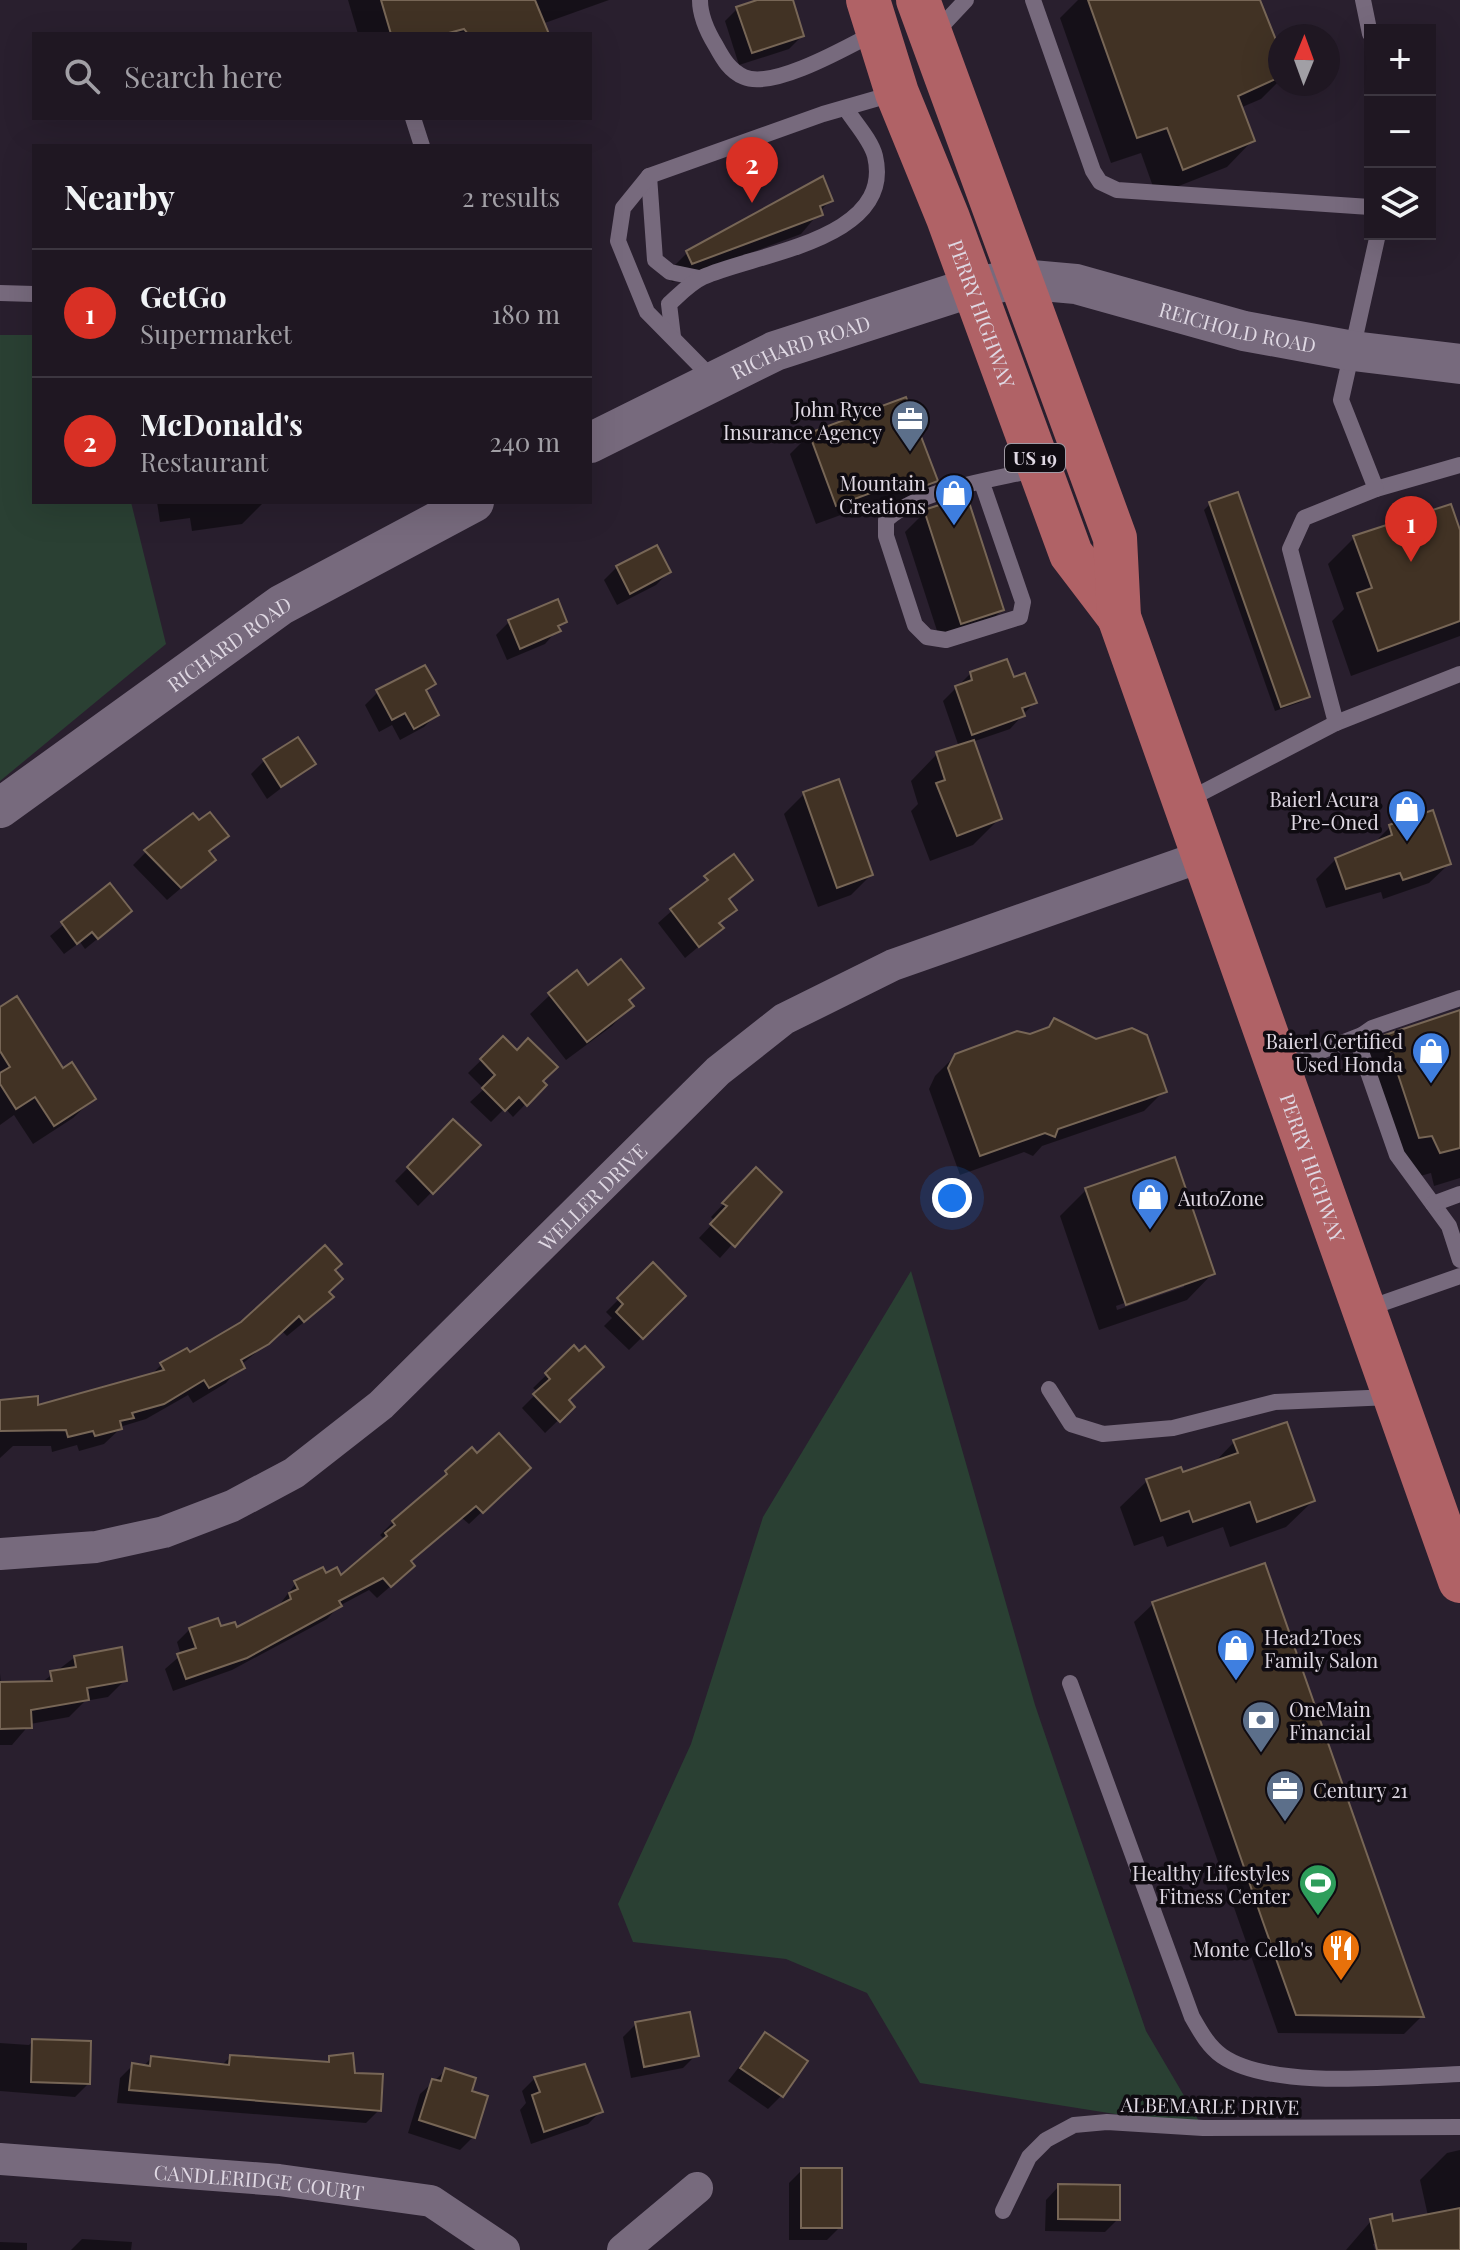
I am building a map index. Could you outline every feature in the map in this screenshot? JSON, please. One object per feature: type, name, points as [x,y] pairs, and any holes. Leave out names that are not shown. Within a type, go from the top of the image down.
[{"type":"highway","name":"PERRY HIGHWAY","points":[[873,15],[897,93],[973,287],[1071,554],[1119,617]]},
{"type":"highway","name":"PERRY HIGHWAY","points":[[924,19],[1115,538],[1119,617],[1206,855],[1460,1581]]},
{"type":"street","name":"REICHOLD ROAD","points":[[973,287],[1020,279],[1076,284],[1244,331],[1353,351],[1460,364]]},
{"type":"street","name":"RICHARD ROAD","points":[[592,442],[775,351],[973,287]]},
{"type":"street","name":"RICHARD ROAD","points":[[0,808],[281,605],[470,504]]},
{"type":"street","name":"WELLER DRIVE","points":[[0,1554],[63,1551],[133,1540],[198,1520],[284,1478],[325,1452],[381,1405],[718,1071],[784,1019],[893,965],[1206,855]]},
{"type":"street","name":"CANDLERIDGE COURT","points":[[0,2159],[279,2180],[431,2201],[504,2250]]},
{"type":"street","points":[[623,2250],[697,2188]]},
{"type":"lane","points":[[700,0],[711,38],[727,65],[746,79],[770,78],[829,56],[873,15]]},
{"type":"lane","points":[[924,19],[966,0]]},
{"type":"lane","points":[[1033,0],[1093,171],[1100,182],[1117,190],[1364,207]]},
{"type":"lane","points":[[1363,0],[1368,24]]},
{"type":"lane","points":[[714,380],[647,312],[618,241],[623,208],[649,176],[897,93]]},
{"type":"lane","points":[[674,339],[669,304],[699,278],[841,229],[863,210],[878,184],[874,153],[846,109]]},
{"type":"lane","points":[[414,120],[421,144]]},
{"type":"lane","points":[[649,176],[655,260],[670,272],[699,278]]},
{"type":"lane","points":[[1376,489],[1341,400],[1377,240]]},
{"type":"lane","points":[[0,293],[32,294]]},
{"type":"lane","points":[[1336,723],[1290,549],[1304,518],[1376,489],[1460,465]]},
{"type":"lane","points":[[982,483],[1023,602],[1020,617],[946,640],[927,637],[915,625],[886,536],[886,520],[903,505],[982,483],[1039,468]]},
{"type":"lane","points":[[1186,801],[1336,723],[1460,674]]},
{"type":"lane","points":[[1280,1067],[1362,1035],[1372,1028],[1460,998]]},
{"type":"lane","points":[[1362,1035],[1359,1046],[1397,1155],[1449,1226],[1460,1260]]},
{"type":"lane","points":[[1433,1204],[1460,1194]]},
{"type":"lane","points":[[1365,1310],[1460,1276]]},
{"type":"lane","points":[[1049,1389],[1071,1424],[1103,1434],[1173,1428],[1275,1402],[1396,1397]]},
{"type":"lane","points":[[1070,1683],[1192,2017],[1206,2041],[1222,2056],[1251,2070],[1295,2078],[1460,2074]]},
{"type":"lane","name":"ALBEMARLE DRIVE","points":[[1003,2211],[1029,2157],[1046,2140],[1074,2125],[1107,2122],[1203,2128],[1460,2127]]},
{"type":"green space","points":[[0,335],[32,335],[32,504],[131,504],[166,644],[0,781]]},
{"type":"green space","points":[[911,1271],[1035,1705],[1146,2031],[1203,2128],[920,2083],[867,1993],[786,1959],[633,1942],[618,1904],[691,1744],[763,1517]]},
{"type":"building","points":[[381,0],[535,0],[548,32],[466,32],[464,29],[453,32],[390,32]]},
{"type":"building","points":[[757,0],[793,0],[804,36],[752,53],[736,7]]},
{"type":"building","points":[[1088,0],[1260,0],[1270,24],[1268,82],[1238,96],[1255,141],[1183,170],[1167,128],[1137,138]]},
{"type":"building","points":[[823,176],[833,201],[820,206],[823,215],[692,264],[686,251]]},
{"type":"building","points":[[906,397],[938,481],[917,489],[913,477],[836,506],[809,433]]},
{"type":"building","points":[[1238,492],[1310,697],[1281,707],[1209,502]]},
{"type":"building","points":[[967,496],[1004,610],[961,624],[924,510]]},
{"type":"building","points":[[1451,504],[1460,530],[1460,621],[1378,651],[1357,593],[1372,588],[1353,536]]},
{"type":"building","points":[[657,545],[671,572],[630,594],[616,566]]},
{"type":"building","points":[[558,599],[567,622],[558,626],[561,631],[520,649],[508,620]]},
{"type":"building","points":[[1007,659],[1014,677],[1025,673],[1037,703],[1022,708],[1025,716],[972,735],[955,686],[972,680],[970,672]]},
{"type":"building","points":[[425,665],[436,684],[426,690],[439,715],[414,729],[405,713],[392,720],[376,690]]},
{"type":"building","points":[[298,737],[316,764],[281,787],[263,759]]},
{"type":"building","points":[[974,740],[1002,819],[957,836],[936,783],[945,780],[936,752]]},
{"type":"building","points":[[839,779],[873,875],[837,888],[803,792]]},
{"type":"building","name":"Baierl Acura Pre-Oned","points":[[1433,810],[1451,864],[1403,880],[1400,873],[1346,889],[1335,858],[1392,835],[1389,825]]},
{"type":"building","points":[[210,812],[229,836],[209,851],[216,860],[181,888],[144,850],[193,813],[199,820]]},
{"type":"building","points":[[734,854],[753,880],[729,899],[737,910],[719,923],[724,928],[699,947],[670,909],[708,880],[704,876]]},
{"type":"building","points":[[110,883],[132,911],[98,939],[92,932],[77,944],[61,922]]},
{"type":"building","points":[[621,959],[644,988],[629,1000],[634,1006],[587,1042],[548,993],[577,970],[588,985]]},
{"type":"building","points":[[17,996],[63,1068],[72,1062],[96,1099],[54,1126],[35,1097],[16,1109],[0,1084],[0,1073],[10,1067],[0,1051],[0,1007]]},
{"type":"building","name":"Baierl Certified Used Honda","points":[[1460,1010],[1460,1148],[1440,1153],[1432,1136],[1419,1138],[1385,1035]]},
{"type":"building","points":[[1054,1018],[1096,1039],[1132,1028],[1147,1035],[1167,1092],[1058,1129],[1055,1137],[1045,1133],[980,1156],[948,1068],[955,1054],[1017,1031],[1030,1034],[1049,1027]]},
{"type":"building","points":[[503,1036],[517,1050],[528,1038],[558,1067],[543,1081],[547,1085],[527,1106],[519,1097],[505,1111],[482,1088],[495,1075],[480,1059]]},
{"type":"building","points":[[453,1119],[481,1145],[433,1194],[407,1167]]},
{"type":"building","name":"AutoZone","points":[[1175,1157],[1215,1274],[1126,1305],[1085,1188]]},
{"type":"building","points":[[756,1167],[782,1192],[735,1247],[710,1224],[727,1206],[722,1203]]},
{"type":"building","points":[[325,1245],[342,1264],[335,1270],[343,1279],[329,1292],[334,1297],[304,1322],[299,1316],[269,1344],[241,1360],[245,1368],[209,1388],[204,1380],[164,1404],[132,1413],[134,1418],[120,1421],[122,1429],[95,1436],[93,1431],[68,1437],[66,1430],[0,1431],[0,1400],[38,1396],[38,1405],[164,1370],[160,1363],[187,1348],[190,1352],[241,1322]]},
{"type":"building","points":[[653,1262],[686,1296],[643,1339],[616,1312],[623,1304],[617,1298]]},
{"type":"building","points":[[574,1345],[579,1351],[585,1346],[604,1367],[569,1400],[575,1407],[560,1422],[533,1394],[550,1379],[545,1373]]},
{"type":"building","points":[[1287,1422],[1315,1501],[1257,1522],[1250,1502],[1193,1522],[1189,1511],[1161,1521],[1146,1479],[1181,1467],[1183,1472],[1238,1453],[1233,1440]]},
{"type":"building","points":[[499,1433],[531,1468],[483,1513],[476,1506],[411,1561],[415,1566],[391,1587],[383,1578],[339,1601],[342,1606],[247,1658],[186,1679],[177,1654],[196,1648],[189,1628],[218,1618],[221,1626],[235,1622],[237,1627],[291,1599],[289,1593],[298,1589],[294,1581],[323,1567],[326,1573],[337,1567],[341,1575],[387,1536],[385,1533],[395,1525],[392,1521],[447,1474],[445,1471],[472,1447],[477,1453]]},
{"type":"building","points":[[1265,1563],[1424,2017],[1296,2015],[1263,1922],[1152,1602]]},
{"type":"building","points":[[122,1647],[127,1681],[87,1688],[89,1700],[31,1710],[32,1728],[0,1729],[0,1682],[52,1681],[50,1671],[76,1667],[74,1656]]},
{"type":"building","points":[[690,2012],[699,2056],[644,2067],[635,2022]]},
{"type":"building","points":[[765,2032],[808,2061],[783,2097],[740,2068]]},
{"type":"building","points":[[32,2039],[91,2041],[90,2084],[31,2082]]},
{"type":"building","points":[[353,2053],[355,2073],[383,2074],[381,2111],[129,2090],[132,2063],[150,2066],[151,2056],[229,2065],[230,2055],[329,2062],[329,2056]]},
{"type":"building","points":[[585,2064],[603,2112],[544,2132],[532,2095],[540,2092],[534,2077]]},
{"type":"building","points":[[445,2068],[476,2078],[472,2091],[488,2096],[475,2138],[419,2120],[432,2079],[441,2081]]},
{"type":"building","points":[[801,2168],[842,2168],[842,2228],[801,2228]]},
{"type":"building","points":[[1058,2184],[1120,2185],[1120,2220],[1058,2219]]},
{"type":"building","points":[[1460,2208],[1460,2250],[1377,2250],[1370,2219],[1392,2214],[1393,2221]]},
{"type":"place","name":"McDonald's","points":[[752,203]]},
{"type":"place","name":"John Ryce Insurance Agency","points":[[910,453]]},
{"type":"place","name":"Mountain Creations","points":[[954,527]]},
{"type":"place","name":"GetGo","points":[[1411,562]]},
{"type":"place","name":"Baierl Acura Pre-Oned","points":[[1407,843]]},
{"type":"place","name":"Baierl Certified Used Honda","points":[[1431,1085]]},
{"type":"place","name":"AutoZone","points":[[1150,1231]]},
{"type":"place","name":"Head2Toes Family Salon","points":[[1236,1682]]},
{"type":"place","name":"OneMain Financial","points":[[1261,1754]]},
{"type":"place","name":"Century 21","points":[[1285,1823]]},
{"type":"place","name":"Healthy Lifestyles Fitness Center","points":[[1318,1917]]},
{"type":"place","name":"Monte Cello's","points":[[1341,1982]]}]
